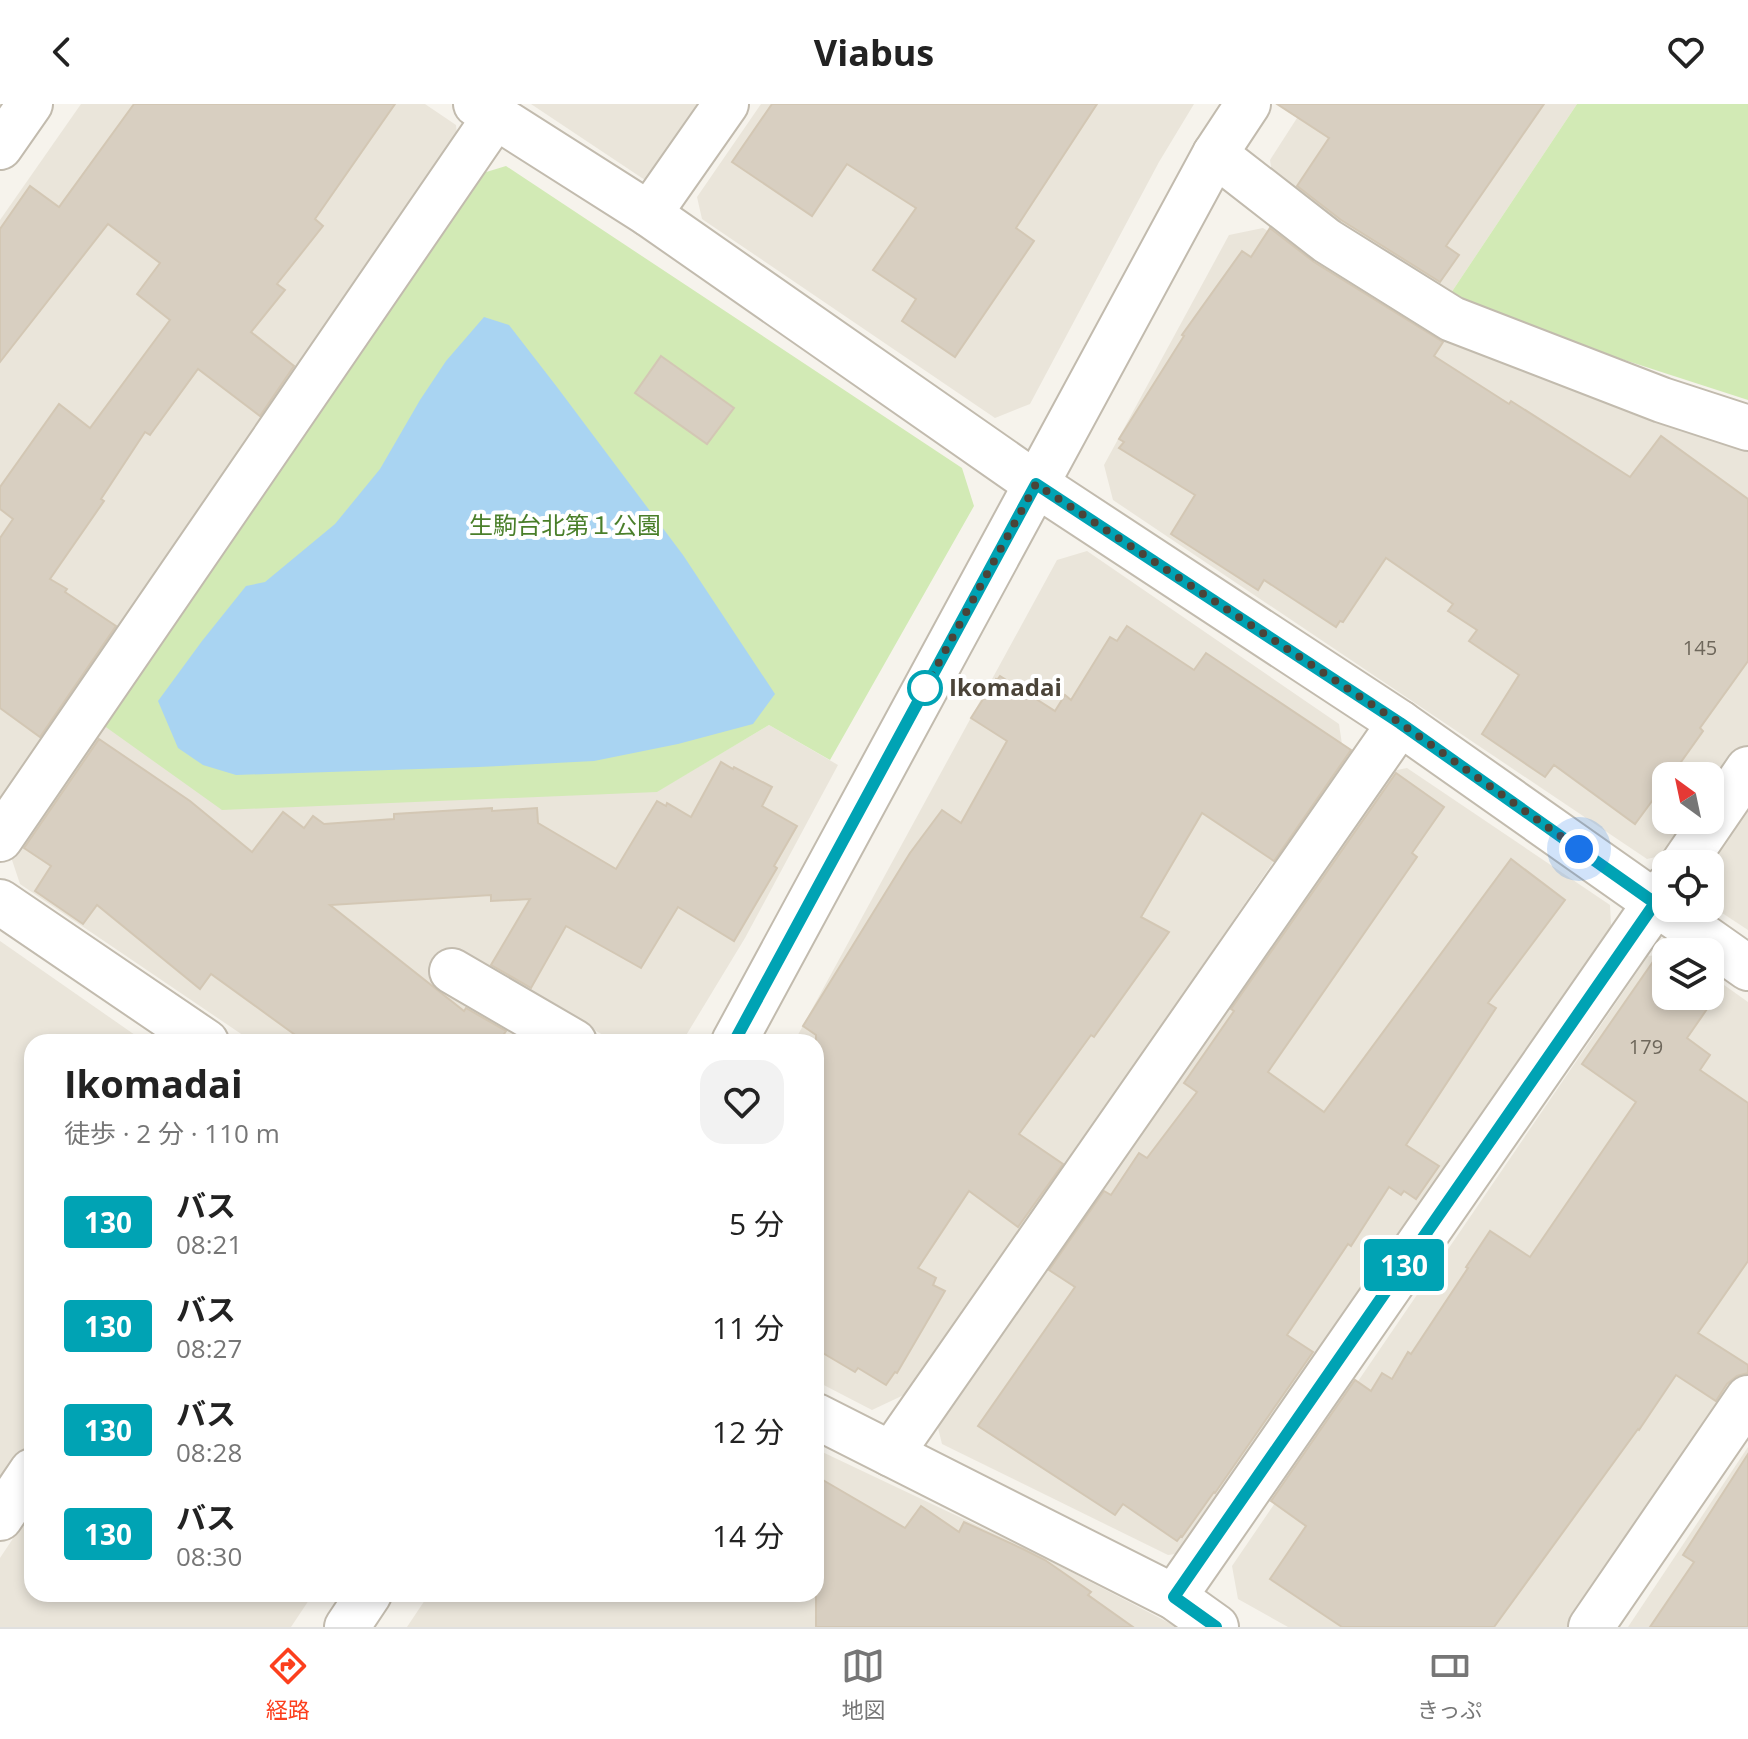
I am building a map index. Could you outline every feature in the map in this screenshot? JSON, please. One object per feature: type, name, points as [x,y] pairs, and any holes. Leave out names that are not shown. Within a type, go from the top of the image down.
[{"type":"street","points":[[0,147],[30,104]]},
{"type":"street","points":[[649,214],[726,104]]},
{"type":"street","points":[[738,1034],[1215,154],[1248,104]]},
{"type":"street","points":[[0,839],[486,111],[649,214],[1036,484],[1652,890]]},
{"type":"street","points":[[1215,154],[1327,241],[1452,319],[1662,400],[1748,428]]},
{"type":"street","points":[[891,1454],[1400,723]]},
{"type":"street","points":[[1693,850],[1748,769]]},
{"type":"street","points":[[0,902],[194,1034]]},
{"type":"street","points":[[1174,1597],[1652,909]]},
{"type":"street","points":[[1692,922],[1748,968]]},
{"type":"street","points":[[452,971],[560,1034]]},
{"type":"street","points":[[1591,1627],[1748,1398]]},
{"type":"street","points":[[824,1420],[1174,1597],[1216,1627]]},
{"type":"street","points":[[0,1518],[24,1483]]},
{"type":"shaded area","points":[[81,104],[425,104],[456,125],[458,145],[0,811],[0,220]]},
{"type":"shaded area","points":[[531,104],[713,104],[669,169],[645,180]]},
{"type":"shaded area","points":[[761,104],[1194,104],[1159,162],[1030,404],[995,418],[702,219],[697,197]]},
{"type":"shaded area","points":[[1306,104],[1577,104],[1449,296],[1275,190],[1270,160]]},
{"type":"shaded area","points":[[1263,228],[1414,320],[1508,365],[1554,383],[1748,442],[1748,747],[1724,783],[1724,762],[1652,762],[1652,834],[1690,834],[1679,850],[1652,850],[1652,858],[1647,859],[1113,500],[1104,465],[1229,235]]},
{"type":"shaded area","points":[[1087,551],[1339,724],[1344,758],[908,1393],[872,1410],[824,1385],[824,1034],[798,1034],[1057,560]]},
{"type":"shaded area","points":[[103,725],[656,792],[769,725],[838,765],[745,938],[687,1034],[601,1034],[483,965],[528,1034],[241,1034],[20,884],[11,857]]},
{"type":"shaded area","points":[[1407,768],[1610,905],[1612,944],[1198,1551],[1168,1555],[942,1444],[935,1416],[1377,774]]},
{"type":"shaded area","points":[[1748,810],[1748,930],[1724,914],[1724,850],[1720,850]]},
{"type":"shaded area","points":[[0,941],[134,1034],[24,1034],[24,1456],[0,1492]]},
{"type":"shaded area","points":[[1648,956],[1652,956],[1652,1010],[1724,1010],[1724,985],[1748,1002],[1748,1380],[1575,1627],[1288,1627],[1238,1599],[1232,1566]]},
{"type":"shaded area","points":[[1748,1447],[1748,1627],[1628,1627]]},
{"type":"shaded area","points":[[824,1453],[1031,1551],[1177,1627],[407,1627],[424,1602],[824,1602]]},
{"type":"shaded area","points":[[24,1522],[24,1602],[308,1602],[291,1627],[0,1627],[0,1558]]},
{"type":"green space","points":[[1577,104],[1748,104],[1748,400],[1581,346],[1449,296]]},
{"type":"green space","name":"生駒台北第１公園","points":[[506,166],[962,468],[974,506],[830,760],[769,725],[657,792],[222,810],[103,725],[483,173]]},
{"type":"water","points":[[484,317],[509,325],[557,387],[683,555],[775,694],[753,724],[678,744],[594,761],[236,775],[203,765],[178,748],[158,701],[246,586],[265,582],[335,524],[380,469],[446,361]]},
{"type":"building","points":[[134,104],[395,104],[315,219],[323,226],[277,284],[285,290],[251,332],[294,366],[260,416],[198,369],[150,435],[145,432],[101,499],[104,501],[50,579],[116,626],[40,737],[0,708],[0,538],[13,519],[0,509],[0,487],[59,404],[90,428],[170,320],[137,294],[160,263],[108,224],[0,362],[0,229],[30,186],[59,207]]},
{"type":"building","points":[[772,104],[1097,104],[1016,228],[1034,241],[955,357],[902,321],[916,299],[873,270],[916,208],[847,164],[812,216],[732,162]]},
{"type":"building","points":[[1277,104],[1544,104],[1446,246],[1459,255],[1440,282],[1341,220],[1297,186],[1329,138]]},
{"type":"building","points":[[1270,228],[1314,262],[1443,342],[1434,356],[1630,477],[1661,436],[1748,499],[1748,661],[1700,728],[1703,731],[1681,762],[1652,762],[1652,801],[1635,824],[1554,765],[1545,777],[1482,734],[1519,675],[1469,641],[1477,630],[1448,611],[1453,604],[1386,558],[1343,622],[1340,621],[1336,627],[1264,580],[1258,590],[1171,534],[1195,495],[1119,448],[1124,442],[1119,439],[1182,335],[1242,251],[1251,257]]},
{"type":"building","points":[[661,356],[734,408],[707,444],[635,393]]},
{"type":"building","points":[[1127,626],[1194,670],[1206,653],[1351,750],[1274,861],[1202,813],[1141,917],[1169,932],[1019,1134],[1063,1164],[1018,1227],[969,1191],[918,1268],[936,1278],[933,1285],[945,1291],[897,1373],[886,1385],[858,1368],[855,1372],[824,1354],[824,1034],[815,1034],[803,1026],[910,853],[942,810],[961,823],[1007,741],[971,718],[996,679],[1000,676],[1055,711],[1065,695],[1071,700],[1110,637],[1117,641]]},
{"type":"building","points":[[99,739],[190,801],[252,852],[283,812],[304,828],[313,816],[324,824],[394,819],[394,814],[537,808],[538,823],[616,869],[657,801],[666,806],[667,803],[691,817],[721,762],[772,787],[762,806],[797,826],[774,866],[777,868],[734,941],[678,907],[641,968],[566,926],[531,988],[491,965],[530,899],[491,901],[491,895],[330,905],[464,1011],[466,1008],[506,1031],[504,1034],[294,1034],[211,974],[200,989],[97,905],[83,924],[35,891],[51,866],[24,848]]},
{"type":"building","points":[[1396,773],[1444,807],[1412,853],[1417,857],[1268,1072],[1324,1112],[1511,859],[1565,900],[1488,1003],[1496,1008],[1406,1145],[1439,1166],[1416,1199],[1404,1191],[1401,1195],[1389,1187],[1351,1246],[1348,1244],[1287,1335],[1313,1352],[1215,1493],[1177,1541],[1123,1504],[1115,1515],[978,1426],[1075,1287],[1049,1270],[1104,1191],[1111,1195],[1139,1153],[1147,1158],[1197,1092],[1184,1083],[1234,1011],[1231,1009]]},
{"type":"building","points":[[1652,963],[1652,1010],[1706,1010],[1687,1038],[1710,1055],[1700,1070],[1748,1103],[1748,1261],[1698,1333],[1748,1365],[1748,1373],[1737,1376],[1727,1384],[1716,1401],[1676,1375],[1494,1627],[1342,1627],[1270,1579],[1306,1526],[1271,1501],[1355,1380],[1371,1391],[1382,1373],[1392,1379],[1490,1231],[1530,1257],[1636,1102],[1582,1064]]},
{"type":"building","points":[[1748,1454],[1748,1627],[1650,1627],[1694,1562],[1683,1555]]},
{"type":"building","points":[[824,1481],[905,1528],[921,1506],[959,1532],[964,1522],[1023,1549],[1045,1560],[1091,1592],[1088,1595],[1133,1627],[816,1627],[816,1602],[824,1602]]},
{"type":"bus line","name":"130","points":[[738,1034],[1036,484],[1400,723],[1655,903],[1174,1597],[1216,1627]]},
{"type":"place","name":"Ikomadai","points":[[925,688]]},
{"type":"route","points":[[925,688],[1036,484],[1400,723],[1579,849]]}]
